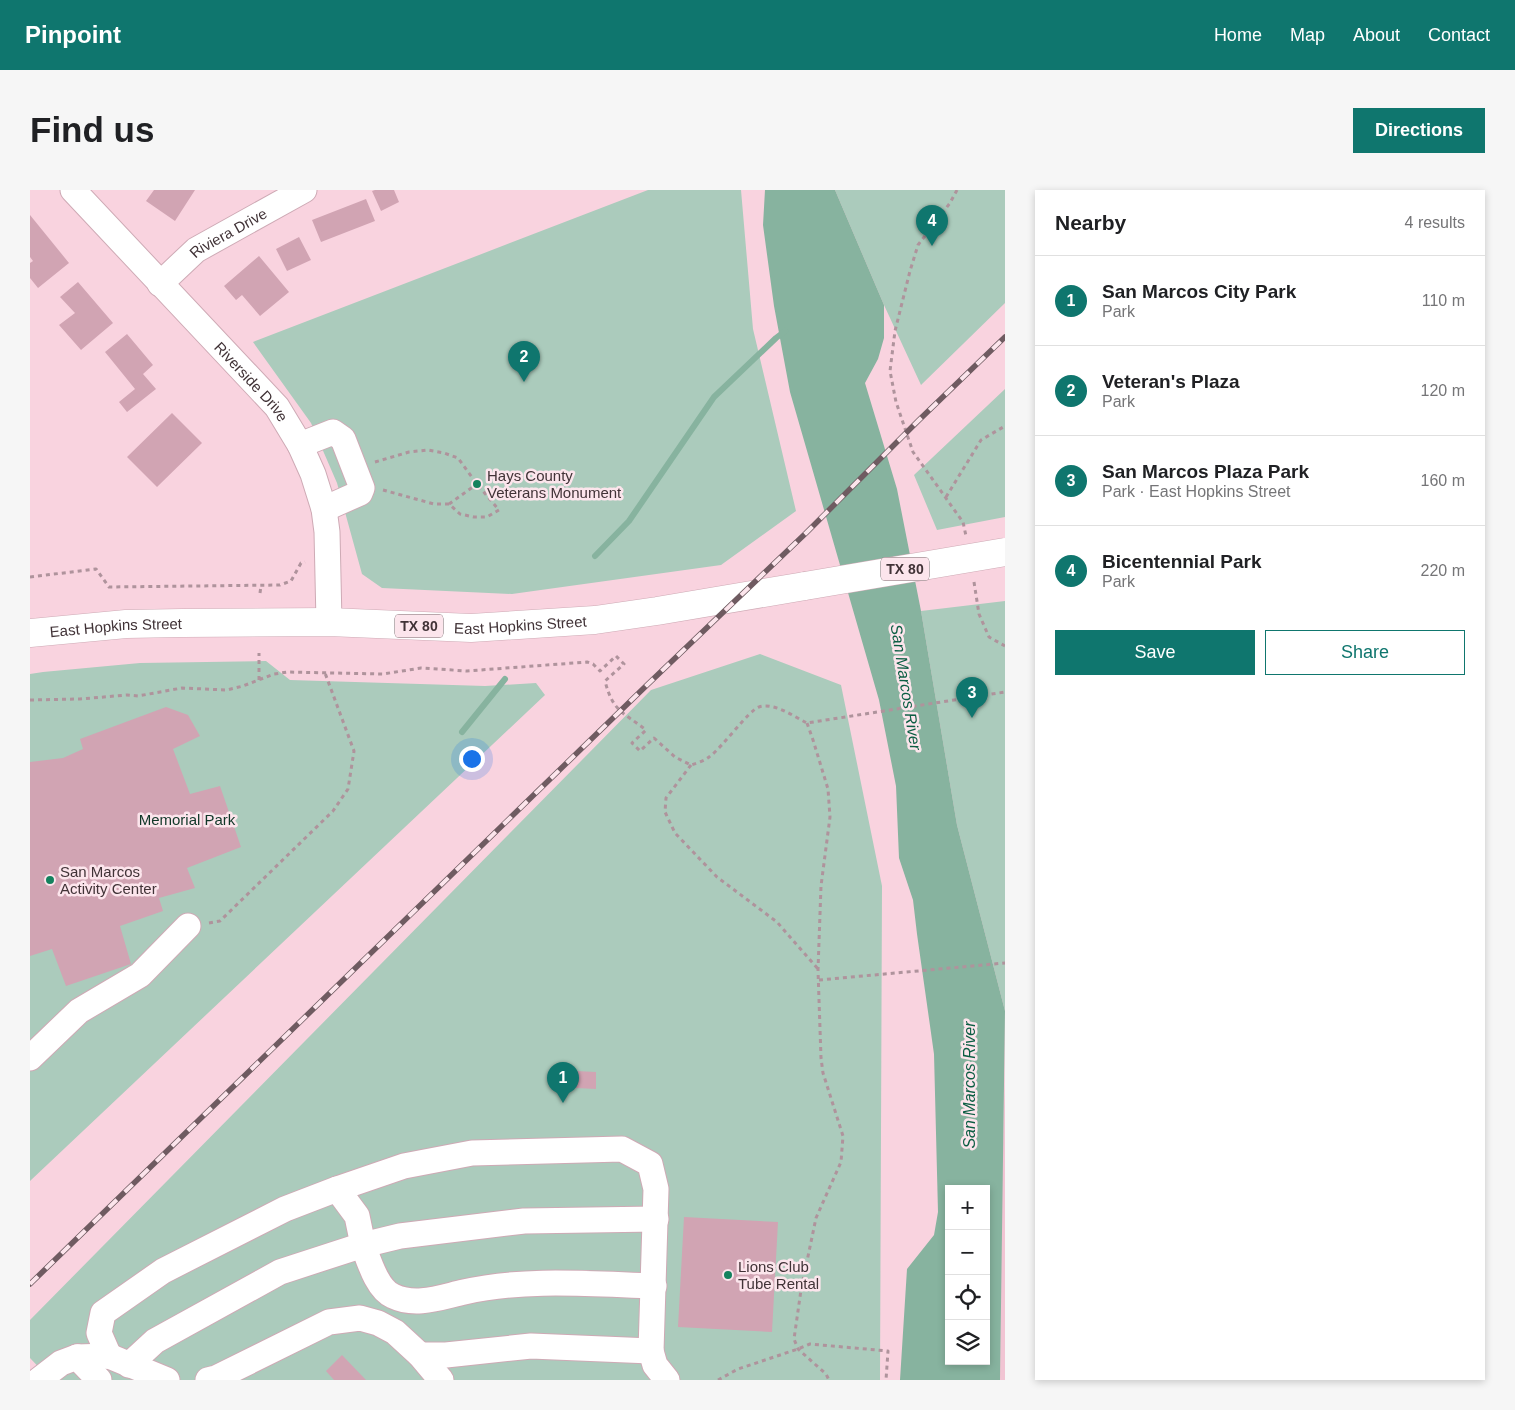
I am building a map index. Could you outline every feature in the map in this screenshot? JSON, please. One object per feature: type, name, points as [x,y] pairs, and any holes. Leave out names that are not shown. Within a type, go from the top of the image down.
[{"type":"main road","name":"East Hopkins Street","points":[[30,633],[126,624],[329,622],[472,628],[595,620],[657,612],[1005,552]]},
{"type":"street","name":"Riverside Drive","points":[[73,190],[277,407],[300,445],[313,474],[324,509],[327,532],[329,622]]},
{"type":"street","name":"Riviera Drive","points":[[160,284],[196,250],[304,190]]},
{"type":"street","points":[[300,445],[333,432],[344,438],[359,479],[360,494],[324,509]]},
{"type":"street","points":[[30,1058],[79,1011],[140,975],[188,926]]},
{"type":"street","points":[[119,1360],[99,1333],[103,1314],[163,1271],[285,1209],[404,1166],[472,1153],[622,1149],[650,1164],[656,1189],[651,1351],[655,1365],[667,1380]]},
{"type":"street","points":[[337,1189],[356,1216],[363,1245],[378,1281],[392,1296],[411,1302],[518,1283],[654,1286]]},
{"type":"street","points":[[119,1360],[280,1272],[363,1245],[400,1236],[524,1221],[656,1219]]},
{"type":"street","points":[[208,1380],[216,1378],[329,1322],[360,1318],[378,1323],[394,1332],[420,1355],[441,1380]]},
{"type":"street","points":[[420,1355],[446,1355],[531,1346],[651,1351]]},
{"type":"street","points":[[69,1360],[99,1380]]},
{"type":"street","points":[[39,1380],[69,1360],[119,1360],[167,1380]]},
{"type":"path","points":[[957,190],[950,203],[918,245],[910,271],[895,331],[890,371],[896,402],[913,452],[946,497],[981,440],[1005,426]]},
{"type":"path","points":[[449,504],[460,514],[474,517],[487,517],[499,510],[476,484],[458,458],[444,453],[428,450],[409,452],[371,464],[359,479],[379,488],[434,504],[449,504],[476,484]]},
{"type":"path","points":[[30,577],[96,569],[109,587],[280,585],[291,581],[302,563],[328,556]]},
{"type":"path","points":[[260,586],[260,593]]},
{"type":"path","points":[[259,680],[260,653]]},
{"type":"path","points":[[30,700],[138,696],[182,688],[227,690],[274,674],[288,672],[383,674],[421,668],[467,671],[587,662],[600,671],[616,656],[624,664],[605,681],[608,693],[620,712],[646,730],[632,743],[640,751],[654,738],[675,757],[691,765]]},
{"type":"path","points":[[188,926],[220,921],[333,811],[348,789],[354,751],[325,673]]},
{"type":"path","points":[[818,970],[778,922],[717,878],[675,833],[665,812],[666,798],[691,765],[708,758],[759,707],[777,708],[806,723],[1005,692]]},
{"type":"path","points":[[806,723],[828,789],[830,817],[821,886],[818,970],[821,1058],[823,1073],[843,1136],[841,1162],[816,1218],[801,1290],[794,1339],[798,1350],[826,1374],[828,1380]]},
{"type":"path","points":[[819,980],[1005,963]]},
{"type":"path","points":[[718,1380],[738,1369],[798,1350],[810,1344],[888,1351],[886,1380]]},
{"type":"shaded area","points":[[1005,1072],[1005,1380],[1000,1380],[1002,1179]]},
{"type":"green space","points":[[648,190],[741,190],[753,329],[796,511],[721,565],[512,594],[382,588],[362,574],[337,483],[311,423],[253,342]]},
{"type":"green space","points":[[835,190],[1005,190],[1005,303],[921,385],[884,305]]},
{"type":"green space","points":[[1005,389],[1005,517],[937,530],[914,475]]},
{"type":"green space","points":[[1005,601],[1005,1011],[957,825],[921,611]]},
{"type":"green space","points":[[760,654],[841,685],[882,886],[880,1380],[51,1380],[30,1358],[30,1320],[651,690]]},
{"type":"green space","name":"Memorial Park","points":[[266,661],[290,680],[485,686],[536,683],[545,695],[30,1181],[30,674],[140,663]]},
{"type":"water","name":"San Marcos River","points":[[765,190],[835,190],[884,305],[884,338],[878,359],[865,383],[897,489],[921,611],[957,825],[1005,1011],[1000,1380],[900,1380],[907,1269],[934,1235],[938,1212],[934,1054],[913,900],[899,858],[896,786],[879,700],[790,392],[774,306],[763,225]]},
{"type":"building","points":[[154,190],[195,190],[175,221],[146,201]]},
{"type":"building","points":[[394,190],[399,202],[381,211],[372,191]]},
{"type":"building","points":[[366,199],[375,221],[321,242],[312,220]]},
{"type":"building","points":[[30,215],[69,263],[38,288],[30,278],[30,263],[33,261],[30,257]]},
{"type":"building","points":[[299,237],[311,260],[287,271],[276,249]]},
{"type":"building","points":[[259,256],[289,292],[260,316],[242,295],[236,300],[224,286]]},
{"type":"building","points":[[78,282],[113,323],[81,350],[59,325],[75,313],[60,297]]},
{"type":"building","points":[[127,334],[153,365],[143,374],[156,389],[127,412],[119,402],[135,389],[105,352]]},
{"type":"building","points":[[172,413],[202,443],[157,487],[127,457]]},
{"type":"building","points":[[166,707],[188,715],[200,736],[173,749],[190,794],[220,786],[241,847],[187,868],[195,888],[159,898],[163,911],[120,926],[131,964],[66,986],[52,949],[30,956],[30,762],[63,758],[83,749],[80,739]]},
{"type":"building","points":[[576,1071],[596,1072],[596,1089],[576,1088]]},
{"type":"building","name":"Lions Club Tube Rental","points":[[684,1217],[778,1222],[772,1332],[678,1327]]},
{"type":"building","points":[[342,1355],[366,1380],[334,1380],[326,1371]]},
{"type":"waterway","points":[[595,556],[629,521],[714,397],[785,331]]},
{"type":"waterway","points":[[462,732],[505,679]]},
{"type":"railway","points":[[30,1284],[806,533],[1005,337]]},
{"type":"place","name":"Bicentennial Park","points":[[932,246]]},
{"type":"place","name":"Veteran's Plaza","points":[[524,382]]},
{"type":"place","name":"Hays County Veterans Monument","points":[[477,484]]},
{"type":"place","name":"San Marcos Plaza Park","points":[[972,718]]},
{"type":"place","name":"San Marcos Activity Center","points":[[50,880]]},
{"type":"place","name":"San Marcos City Park","points":[[563,1103]]},
{"type":"place","name":"Lions Club Tube Rental","points":[[728,1275]]}]
